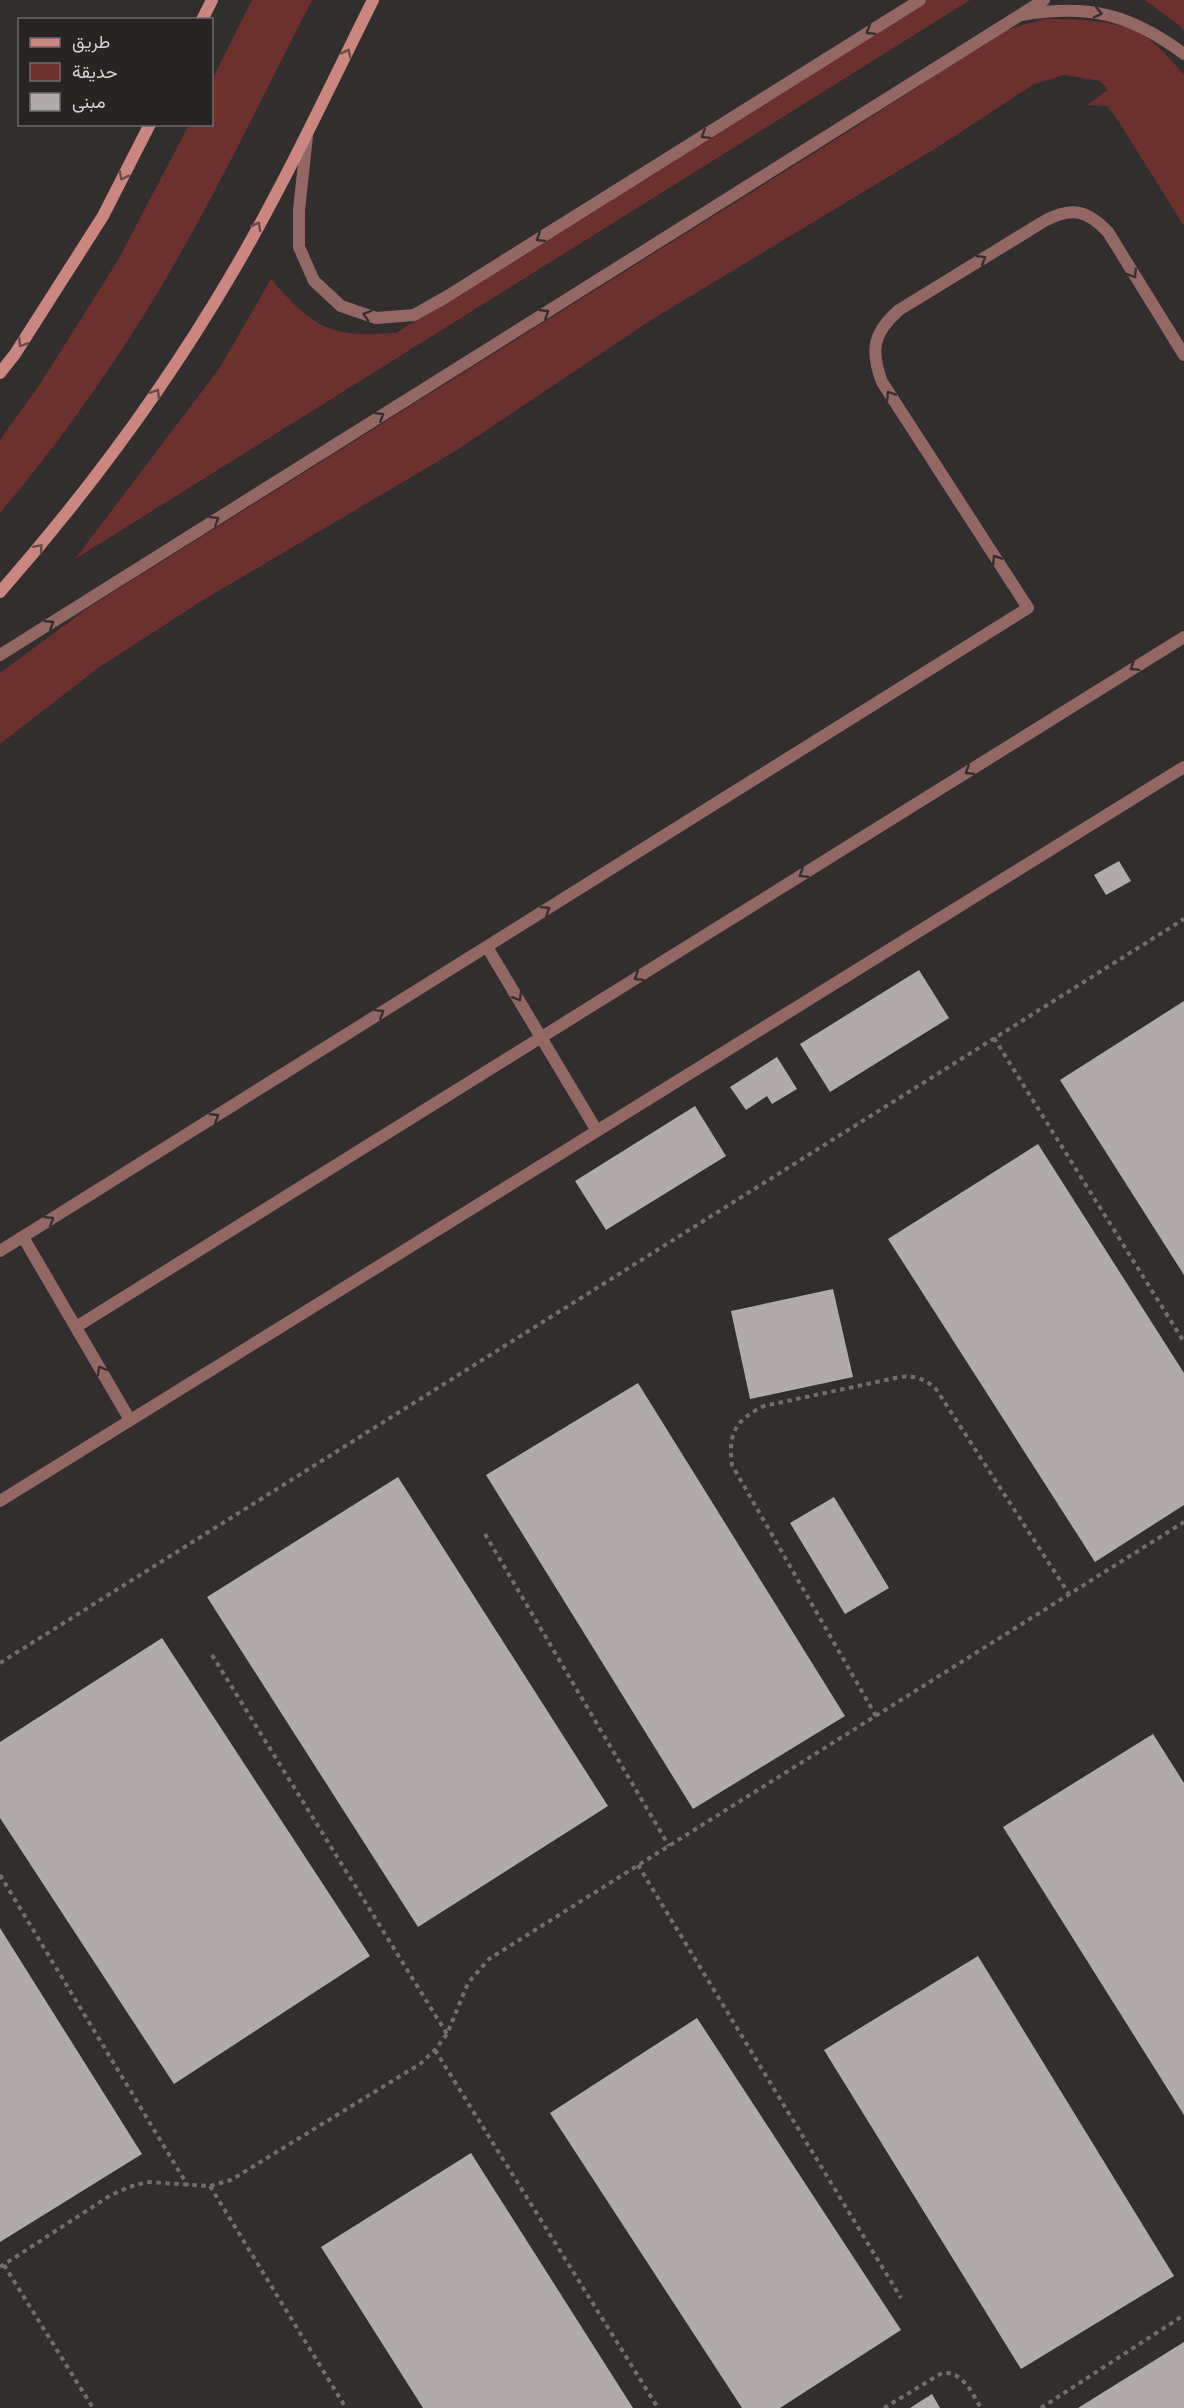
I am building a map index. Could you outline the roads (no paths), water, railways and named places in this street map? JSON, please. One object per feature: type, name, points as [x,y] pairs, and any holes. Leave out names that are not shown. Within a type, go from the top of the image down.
[{"type":"main road","points":[[203,18],[212,0]]},
{"type":"main road","points":[[0,592],[57,527],[151,402],[234,270],[373,0]]},
{"type":"main road","points":[[0,373],[15,354],[103,216],[149,126]]},
{"type":"street","points":[[307,132],[298,210],[298,247],[314,281],[341,306],[376,318],[414,315],[920,0]]},
{"type":"street","points":[[0,655],[1044,0]]},
{"type":"street","points":[[1020,15],[1054,10],[1090,11],[1124,19],[1157,34],[1184,54]]},
{"type":"street","points":[[0,1251],[1028,608],[882,382],[875,363],[875,342],[884,324],[899,310],[1046,220],[1061,212],[1079,212],[1096,219],[1108,232],[1184,355]]},
{"type":"street","points":[[76,1327],[1184,637]]},
{"type":"street","points":[[0,1501],[1184,767]]},
{"type":"street","points":[[488,946],[597,1131]]},
{"type":"street","points":[[23,1237],[130,1420]]}]
